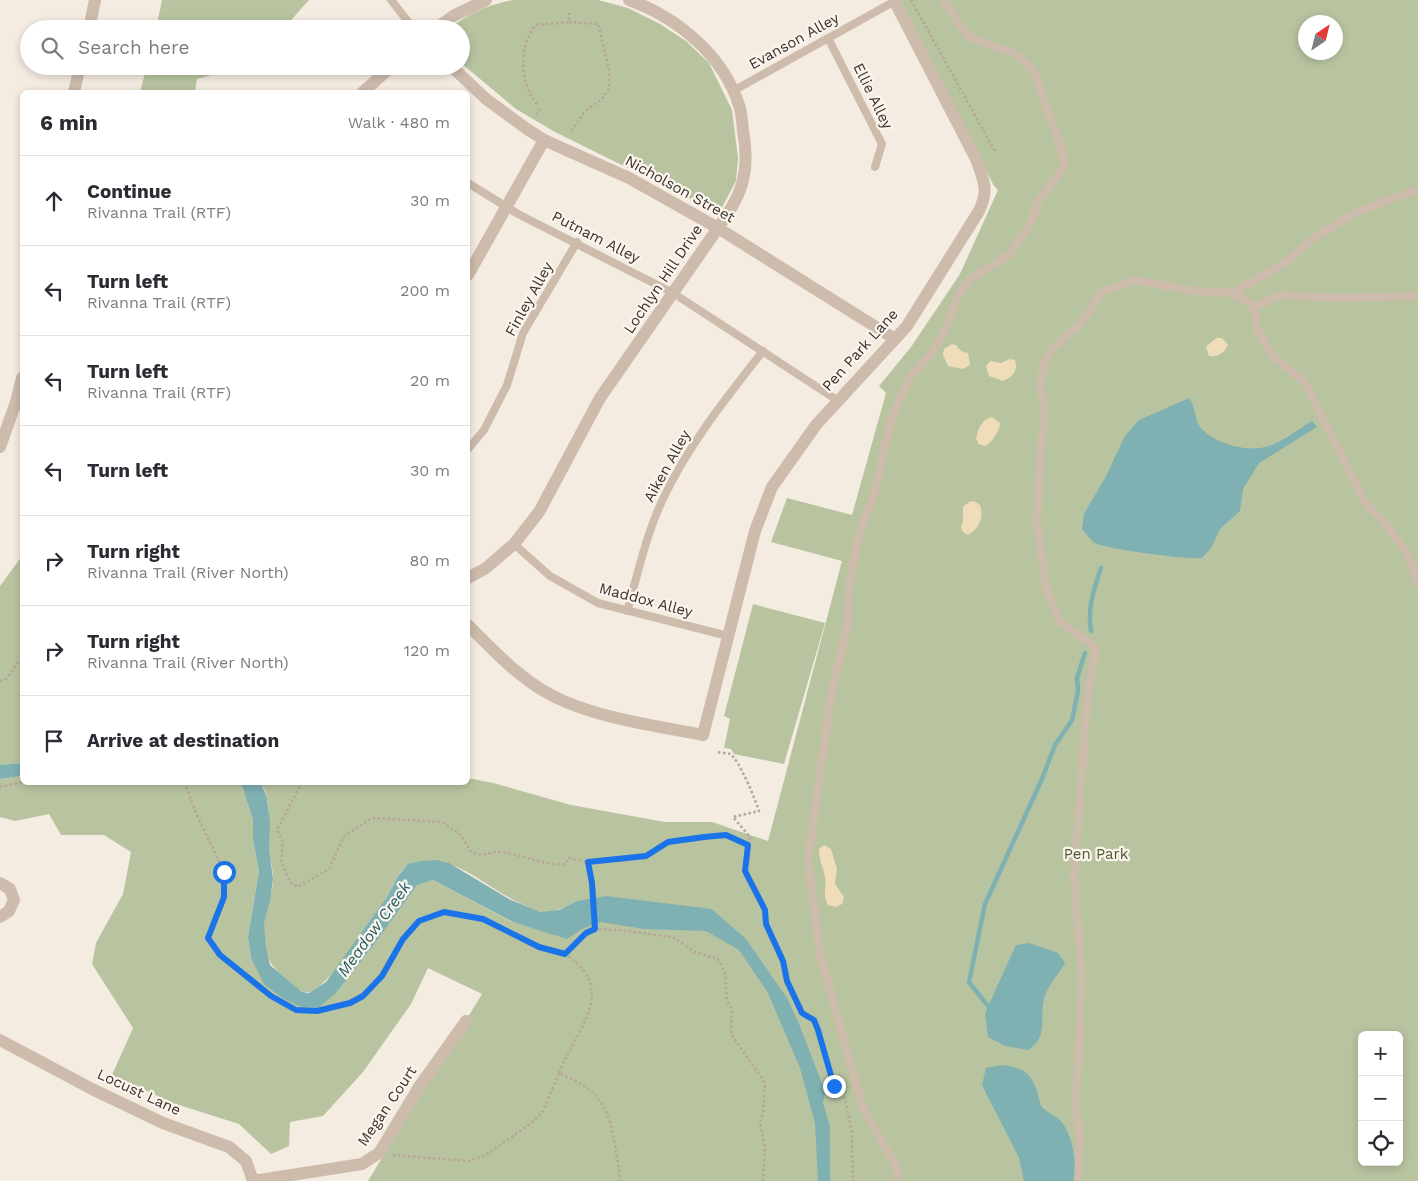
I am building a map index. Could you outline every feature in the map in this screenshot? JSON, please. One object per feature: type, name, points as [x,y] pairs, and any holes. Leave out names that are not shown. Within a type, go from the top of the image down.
[{"type":"street","points":[[91,20],[95,0]]},
{"type":"street","points":[[447,20],[486,0]]},
{"type":"street","name":"Lochlyn Hill Drive","points":[[470,577],[486,568],[514,544],[540,512],[600,398],[718,228],[737,198],[743,181],[746,161],[739,105],[714,58],[690,35],[665,17],[629,0]]},
{"type":"street","name":"Pen Park Lane","points":[[470,627],[529,680],[564,702],[614,718],[702,735],[755,531],[772,487],[837,400],[907,326],[985,197],[985,182],[976,159],[895,0]]},
{"type":"street","points":[[74,90],[78,75]]},
{"type":"street","points":[[365,90],[382,75]]},
{"type":"street","name":"Nicholson Street","points":[[461,75],[486,99],[544,140],[629,178],[718,228],[895,340]]},
{"type":"street","points":[[470,271],[544,140]]},
{"type":"street","points":[[0,447],[20,386]]},
{"type":"street","points":[[0,883],[10,889],[14,900],[9,911],[0,916]]},
{"type":"street","name":"Megan Court","points":[[253,1181],[362,1164],[379,1152],[419,1087],[466,1021]]},
{"type":"street","name":"Locust Lane","points":[[0,1040],[163,1123],[229,1147],[246,1161],[253,1181]]},
{"type":"lane","points":[[391,0],[407,20]]},
{"type":"lane","name":"Evanson Alley","points":[[733,91],[895,0]]},
{"type":"lane","points":[[898,1181],[897,1168],[863,1108],[820,954],[808,858],[821,778],[832,690],[848,624],[849,587],[858,535],[874,494],[892,416],[911,376],[932,353],[946,328],[958,295],[970,279],[1008,256],[1030,224],[1038,202],[1064,167],[1062,150],[1033,70],[1017,55],[968,36],[943,0]]},
{"type":"lane","name":"Ellie Alley","points":[[828,38],[882,144],[875,167]]},
{"type":"lane","name":"Putnam Alley","points":[[470,184],[506,207],[673,293],[837,400]]},
{"type":"lane","points":[[1232,293],[1284,264],[1314,238],[1350,216],[1384,201],[1418,190]]},
{"type":"lane","name":"Finley Alley","points":[[470,447],[484,430],[507,385],[523,333],[577,242]]},
{"type":"lane","points":[[1078,1181],[1080,1139],[1076,1109],[1076,1089],[1082,977],[1074,876],[1088,691],[1096,648],[1060,622],[1046,588],[1038,522],[1040,459],[1046,409],[1040,385],[1044,364],[1052,349],[1080,324],[1102,292],[1134,280],[1194,291],[1232,293],[1250,303],[1258,332],[1274,357],[1305,383],[1364,501],[1385,523],[1407,553],[1418,584]]},
{"type":"lane","points":[[1252,308],[1281,295],[1337,298],[1418,296]]},
{"type":"lane","name":"Aiken Alley","points":[[627,611],[651,526],[674,476],[703,431],[764,351]]},
{"type":"lane","name":"Maddox Alley","points":[[514,544],[550,576],[598,604],[728,636]]},
{"type":"path","points":[[912,0],[996,153]]},
{"type":"path","points":[[569,22],[570,13]]},
{"type":"path","points":[[537,104],[531,97],[526,80],[524,62],[527,38],[536,25],[569,22],[594,22],[598,24],[609,69],[609,89],[602,99],[585,110],[570,133]]},
{"type":"path","points":[[536,116],[541,107]]},
{"type":"path","points":[[0,681],[6,679],[20,661]]},
{"type":"path","points":[[718,752],[729,754],[736,759],[759,811],[733,817],[750,837],[745,871],[765,910],[766,924],[783,961],[787,981],[802,1013],[814,1020],[834,1086],[845,1098],[852,1133],[853,1181]]},
{"type":"path","points":[[0,787],[20,783]]},
{"type":"path","points":[[186,785],[195,811],[224,872],[224,897],[208,938],[220,955],[271,996],[296,1010],[317,1011],[350,1003],[363,996],[382,976],[403,939],[419,921],[444,912],[483,919],[539,947],[565,954],[579,964],[589,979],[592,993],[588,1020],[564,1060],[542,1113],[530,1124],[486,1155],[469,1161],[401,1157],[379,1152]]},
{"type":"path","points":[[300,785],[277,830],[283,842],[281,862],[291,883],[298,888],[330,869],[344,836],[372,818],[442,822],[461,835],[471,852],[483,856],[498,852],[554,865],[564,864],[569,858],[588,862],[646,856],[668,842],[704,837],[726,835],[748,845]]},
{"type":"path","points":[[588,862],[592,883],[595,927]]},
{"type":"path","points":[[565,954],[586,933],[595,927],[674,937],[695,952],[718,959],[726,972],[727,1001],[732,1010],[732,1034],[765,1083],[763,1113],[760,1123],[766,1148],[763,1181]]},
{"type":"path","points":[[559,1073],[574,1080],[595,1095],[603,1107],[611,1130],[621,1181]]},
{"type":"green space","points":[[162,0],[309,0],[291,20],[158,20]]},
{"type":"green space","points":[[513,0],[598,0],[628,8],[660,24],[686,41],[709,63],[732,110],[738,158],[736,181],[719,213],[555,132],[516,109],[470,71],[470,20],[462,20],[479,10]]},
{"type":"green space","name":"Pen Park","points":[[898,0],[1418,0],[1418,1181],[368,1181],[482,994],[428,968],[411,1004],[363,1072],[323,1116],[290,1122],[289,1146],[271,1154],[239,1124],[173,1103],[112,1075],[133,1028],[92,964],[96,943],[123,894],[131,852],[104,835],[61,835],[49,814],[15,821],[0,817],[0,779],[20,776],[20,785],[242,785],[253,820],[253,840],[259,871],[248,937],[251,958],[282,998],[336,993],[373,946],[417,884],[433,880],[512,922],[531,914],[724,920],[712,909],[577,901],[555,911],[539,912],[510,898],[455,866],[441,862],[426,861],[411,864],[403,869],[373,919],[339,965],[317,988],[309,992],[303,992],[276,970],[267,953],[264,921],[271,892],[273,872],[269,849],[269,807],[262,785],[470,785],[470,778],[571,805],[665,822],[712,822],[768,841],[842,561],[771,542],[787,498],[852,515],[886,393],[879,386],[911,347],[960,274],[998,190],[994,186]]},
{"type":"green space","points":[[145,75],[211,75],[197,79],[195,90],[141,90]]},
{"type":"green space","points":[[20,559],[20,763],[0,765],[0,586]]},
{"type":"green space","points":[[753,604],[825,623],[784,764],[734,754],[731,749],[724,748],[730,719],[724,716]]},
{"type":"sand","points":[[1216,338],[1222,338],[1228,345],[1220,354],[1209,356],[1206,347]]},
{"type":"sand","points":[[952,344],[956,345],[961,351],[968,353],[970,365],[963,369],[948,366],[943,355],[944,349]]},
{"type":"sand","points":[[1010,359],[1015,360],[1016,367],[1009,378],[1003,381],[989,376],[986,366],[990,361],[1001,363]]},
{"type":"sand","points":[[992,417],[1000,423],[998,430],[985,446],[979,444],[976,439],[979,428],[985,420]]},
{"type":"sand","points":[[974,501],[980,505],[982,514],[976,529],[968,535],[963,532],[961,527],[963,507],[969,502]]},
{"type":"sand","points":[[824,845],[831,849],[837,869],[835,884],[844,897],[842,904],[836,907],[828,905],[825,898],[825,877],[819,849]]},
{"type":"water","points":[[1189,398],[1200,427],[1214,438],[1233,446],[1263,448],[1282,440],[1312,421],[1317,427],[1259,463],[1243,489],[1240,511],[1220,529],[1211,548],[1202,558],[1147,554],[1095,543],[1082,529],[1084,514],[1106,476],[1125,436],[1139,420]]},
{"type":"water","points":[[20,763],[20,776],[0,779],[0,765]]},
{"type":"water","name":"Meadow Creek","points":[[242,785],[262,785],[267,798],[270,822],[269,848],[273,879],[270,901],[264,922],[270,965],[302,992],[309,993],[326,982],[387,897],[398,876],[408,864],[421,861],[436,860],[449,863],[509,899],[540,912],[559,910],[577,901],[606,896],[712,909],[746,939],[787,998],[799,1024],[825,1091],[823,1103],[830,1126],[830,1181],[818,1181],[815,1123],[800,1068],[768,993],[739,950],[706,931],[644,929],[601,922],[582,929],[567,939],[513,922],[433,880],[417,885],[336,993],[318,1008],[301,1007],[282,998],[264,984],[251,958],[248,937],[259,871],[253,840],[253,820]]},
{"type":"water","points":[[1029,943],[1058,953],[1065,963],[1046,993],[1039,1038],[1028,1050],[1005,1046],[988,1037],[985,1013],[1016,945]]},
{"type":"water","points":[[1003,1065],[1020,1069],[1030,1077],[1034,1083],[1041,1106],[1058,1118],[1064,1126],[1073,1149],[1074,1181],[1024,1181],[1019,1158],[982,1085],[986,1068]]},
{"type":"waterway","points":[[1091,631],[1091,606],[1101,568]]},
{"type":"waterway","points":[[988,1006],[969,982],[985,904],[1042,779],[1055,745],[1072,720],[1078,691],[1077,678],[1085,653]]},
{"type":"route","points":[[224,872],[224,897],[208,938],[220,955],[271,996],[296,1010],[317,1011],[350,1003],[363,996],[382,976],[403,939],[419,921],[444,912],[483,919],[539,947],[565,954],[586,933],[595,929],[592,883],[588,862],[646,856],[668,842],[726,835],[736,838],[748,845],[745,871],[753,890],[765,910],[766,924],[783,961],[787,981],[802,1013],[814,1020],[834,1086]]}]
